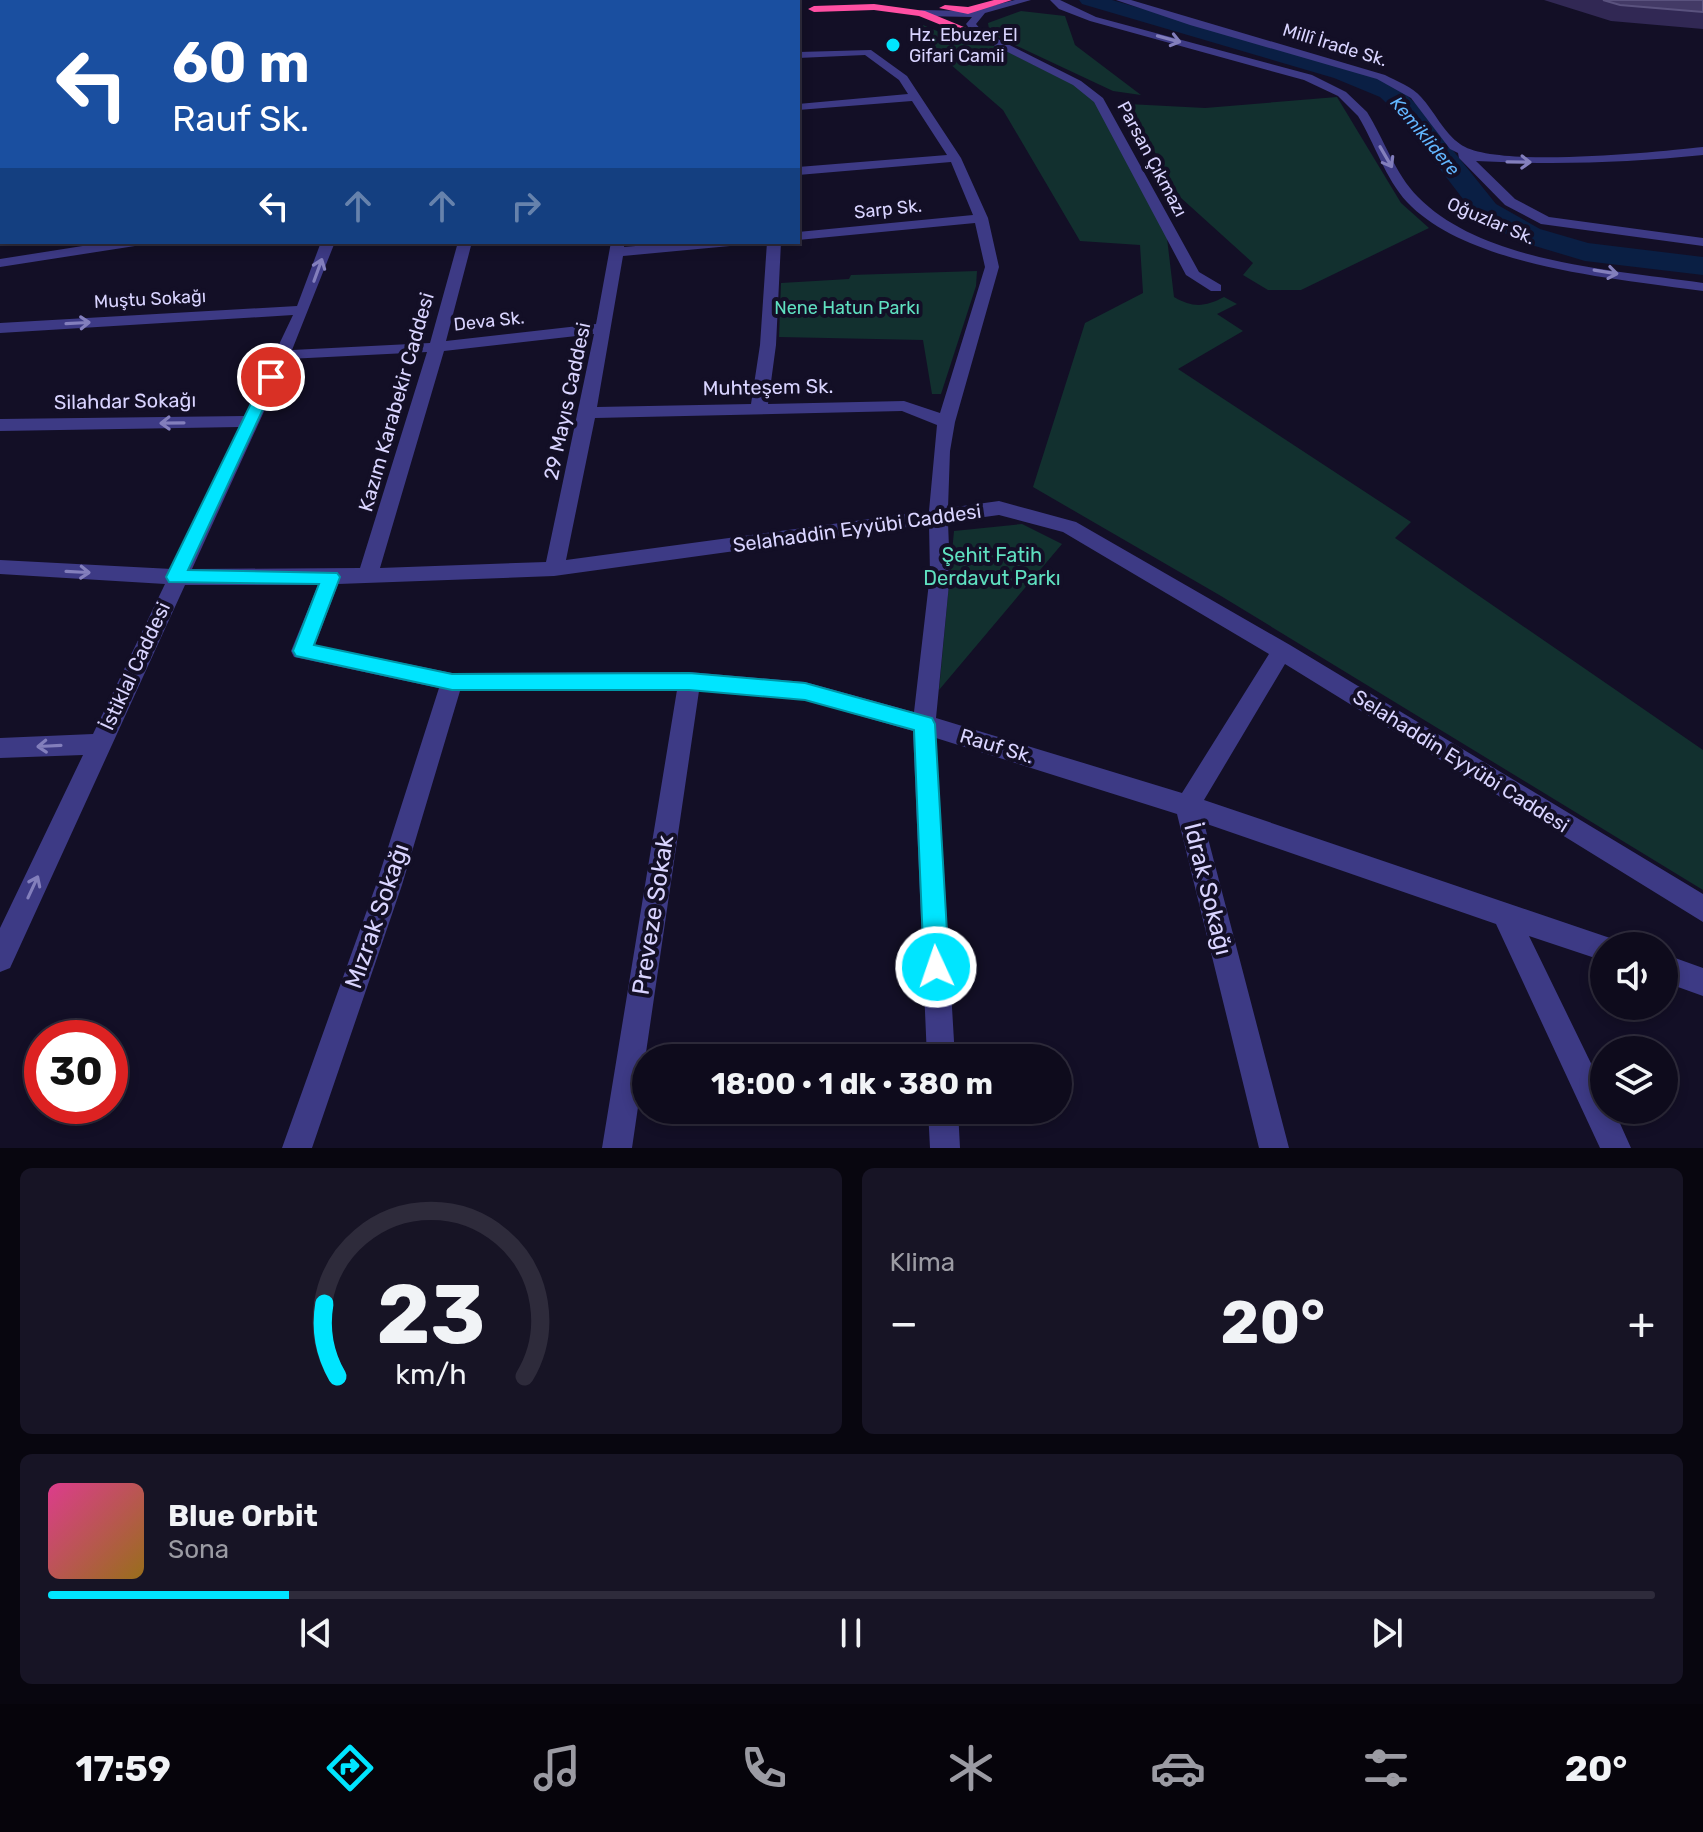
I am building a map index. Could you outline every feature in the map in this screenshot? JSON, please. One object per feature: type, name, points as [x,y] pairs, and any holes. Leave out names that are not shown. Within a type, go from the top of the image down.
[{"type":"highway","points":[[814,9],[896,0]]},
{"type":"highway","points":[[947,8],[968,11],[1006,0]]},
{"type":"highway","points":[[800,10],[874,7],[921,13],[987,39]]},
{"type":"highway","points":[[947,8],[987,39]]},
{"type":"street","points":[[921,13],[947,8],[980,13],[1026,0]]},
{"type":"street","name":"Millî İrade Sk.","points":[[1121,0],[1381,77],[1418,99],[1458,150],[1510,202],[1536,217],[1568,226],[1703,242]]},
{"type":"street","name":"Oğuzlar Sk.","points":[[1053,5],[1093,19],[1295,73],[1341,93],[1364,120],[1413,201],[1463,233],[1550,263],[1703,287]]},
{"type":"street","points":[[995,9],[1037,8]]},
{"type":"street","points":[[980,13],[971,24],[987,39]]},
{"type":"street","name":"Parsan Çıkmazı","points":[[987,39],[1058,73],[1096,96],[1193,275],[1216,288]]},
{"type":"street","points":[[800,55],[867,52],[903,78],[955,158],[981,218],[992,267],[967,360],[946,422],[941,451],[938,517],[940,574],[924,724],[940,1044]]},
{"type":"street","points":[[800,107],[914,97]]},
{"type":"street","points":[[1458,150],[1481,159],[1520,162],[1649,157],[1703,151]]},
{"type":"street","points":[[800,171],[955,158]]},
{"type":"street","name":"Sarp Sk.","points":[[800,236],[981,218]]},
{"type":"street","points":[[0,255],[26,244]]},
{"type":"street","points":[[31,244],[37,250],[57,252]]},
{"type":"street","points":[[0,263],[119,244]]},
{"type":"street","name":"İstiklal Caddesi","points":[[0,958],[303,310],[327,244]]},
{"type":"street","name":"Kazım Karabekir Caddesi","points":[[368,574],[437,347],[464,244]]},
{"type":"street","points":[[618,247],[685,244]]},
{"type":"street","points":[[759,409],[768,345],[774,244]]},
{"type":"street","name":"29 Mayıs Caddesi","points":[[554,569],[605,328],[618,247]]},
{"type":"street","name":"Muştu Sokağı","points":[[0,328],[303,310]]},
{"type":"street","name":"Deva Sk.","points":[[281,355],[437,347],[605,328]]},
{"type":"street","name":"Muhteşem Sk.","points":[[588,413],[904,406],[946,422]]},
{"type":"street","name":"Silahdar Sokağı","points":[[0,425],[250,421]]},
{"type":"street","name":"Selahaddin Eyyübi Caddesi","points":[[0,567],[176,577],[331,577],[554,569],[999,508],[1069,527],[1282,651],[1703,909]]},
{"type":"street","name":"Rauf Sk.","points":[[331,577],[302,651],[452,682],[689,681],[805,691],[924,724],[1187,806],[1590,943]]},
{"type":"street","name":"İdrak Sokağı","points":[[1274,1148],[1187,806],[1282,651]]},
{"type":"street","name":"Preveze Sokak","points":[[617,1148],[689,681]]},
{"type":"street","name":"Mızrak Sokağı","points":[[297,1148],[389,885],[452,682]]},
{"type":"street","points":[[0,748],[99,744]]},
{"type":"street","points":[[1505,914],[1616,1148]]},
{"type":"street","points":[[1678,973],[1703,982]]},
{"type":"street","points":[[944,1124],[945,1148]]},
{"type":"green space","points":[[1021,11],[1065,16],[1075,45],[1141,95],[1113,91],[998,37],[989,29],[988,23]]},
{"type":"green space","points":[[923,25],[970,45],[996,46],[1079,87],[1096,99],[1167,238],[1174,297],[1199,305],[1224,297],[1237,304],[1217,314],[1243,331],[1178,369],[1411,522],[1395,538],[1703,750],[1703,890],[1221,596],[1033,487],[1085,323],[1143,293],[1140,245],[1080,241],[1003,110],[919,37],[926,33],[916,26]]},
{"type":"green space","points":[[1337,97],[1401,203],[1429,228],[1301,290],[1268,290],[1243,275],[1253,263],[1180,197],[1128,104],[1205,108]]},
{"type":"green space","name":"Nene Hatun Parkı","points":[[977,271],[976,286],[941,394],[932,394],[923,340],[779,337],[781,283],[849,279],[851,275]]},
{"type":"green space","name":"Şehit Fatih Derdavut Parkı","points":[[1022,524],[1062,544],[939,690],[954,531]]},
{"type":"building","points":[[1603,0],[1703,0],[1703,12],[1620,5]]},
{"type":"waterway","name":"Kemiklidere","points":[[1089,0],[1342,73],[1389,92],[1406,108],[1486,210],[1529,235],[1585,252],[1703,266]]},
{"type":"place","name":"Hz. Ebuzer El Gifari Camii","points":[[893,45]]},
{"type":"route","points":[[271,377],[176,577],[331,577],[302,651],[452,682],[689,681],[805,691],[924,724],[936,967]]}]
